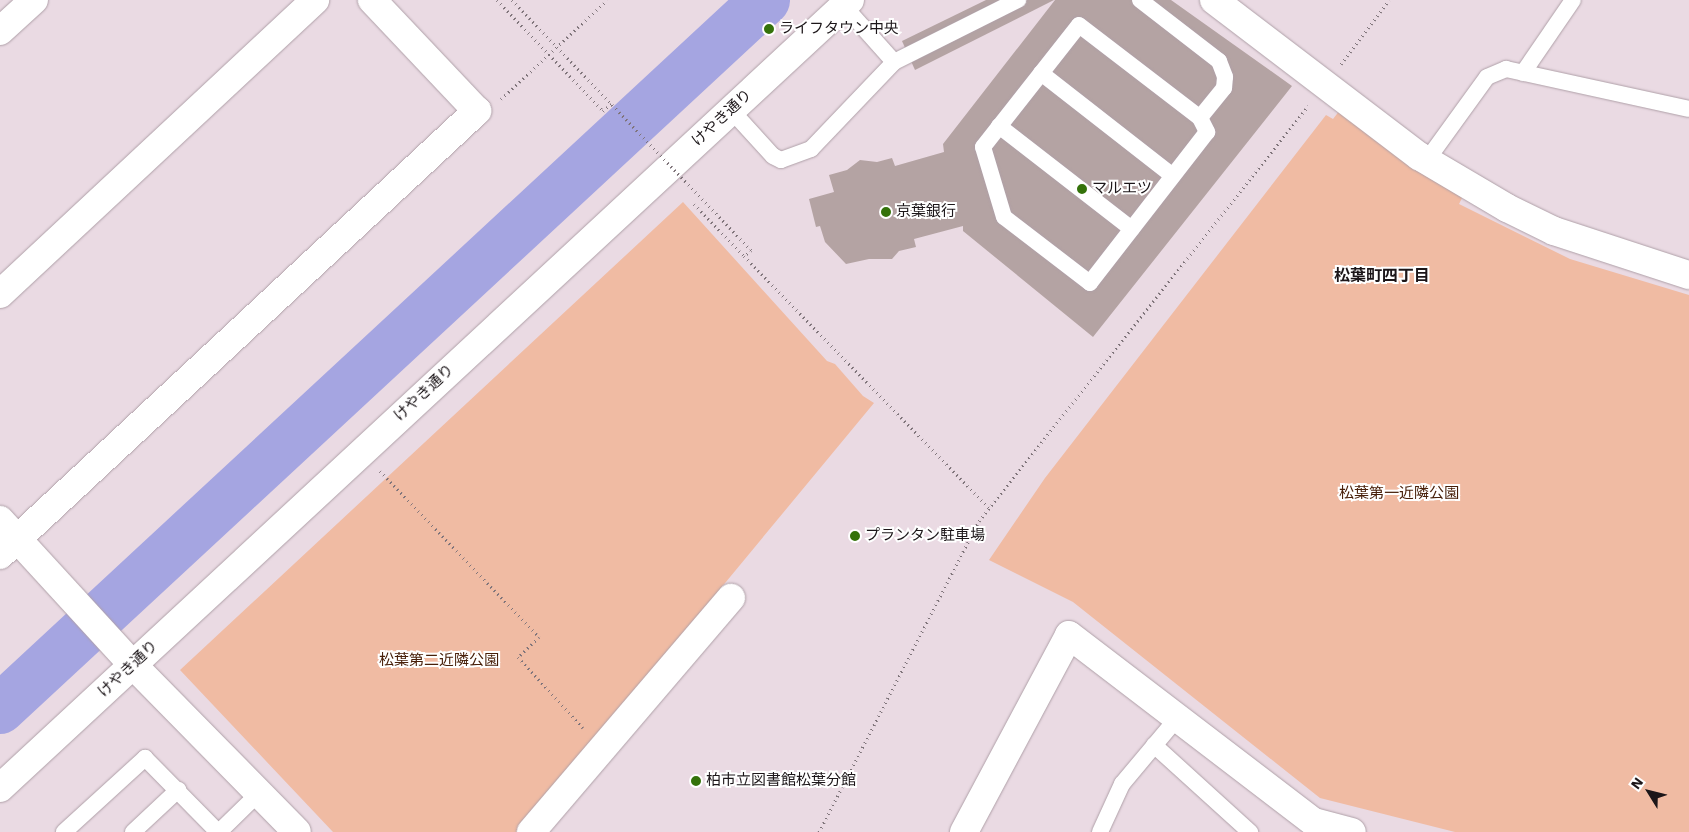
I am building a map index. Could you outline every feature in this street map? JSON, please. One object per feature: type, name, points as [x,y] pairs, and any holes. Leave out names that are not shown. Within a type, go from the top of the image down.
[{"type":"street","points":[[0,31],[34,0]]},
{"type":"street","points":[[0,294],[315,0]]},
{"type":"street","points":[[297,832],[132,664],[71,598],[6,538],[477,111],[372,0]]},
{"type":"street","points":[[1214,0],[1324,86],[1427,160],[1507,208],[1554,231],[1689,275]]},
{"type":"street","name":"けやき通り","points":[[0,788],[847,3]]},
{"type":"street","points":[[531,832],[731,598]]},
{"type":"street","points":[[964,832],[1069,635],[1314,822],[1352,832]]},
{"type":"lane","points":[[731,110],[773,156],[781,160],[811,149],[894,62],[1018,0]]},
{"type":"lane","points":[[1140,0],[1219,61],[1225,77],[1224,88],[1200,118]]},
{"type":"lane","points":[[1523,73],[1573,0]]},
{"type":"lane","points":[[847,3],[894,62]]},
{"type":"lane","points":[[1079,25],[1200,118],[1207,132],[1090,283],[1004,217],[983,147],[1041,73],[1079,25]]},
{"type":"lane","points":[[1427,160],[1487,77],[1506,69],[1689,109]]},
{"type":"lane","points":[[1041,73],[1173,176]]},
{"type":"lane","points":[[999,126],[1132,229]]},
{"type":"lane","points":[[1100,832],[1122,784],[1178,717]]},
{"type":"lane","points":[[1154,745],[1250,832]]},
{"type":"lane","points":[[64,832],[145,758],[218,832],[259,793]]},
{"type":"lane","points":[[134,832],[178,790]]},
{"type":"path","points":[[497,0],[603,111],[611,104]]},
{"type":"path","points":[[512,0],[750,250],[744,256]]},
{"type":"path","points":[[477,111],[493,106],[607,0]]},
{"type":"path","points":[[819,832],[979,522],[1324,86],[1389,0]]},
{"type":"path","points":[[694,204],[990,509]]},
{"type":"path","points":[[380,471],[539,637],[518,657],[602,749]]},
{"type":"green space","name":"松葉第一近隣公園","points":[[1340,110],[1464,194],[1459,204],[1570,259],[1689,295],[1689,832],[1455,832],[1320,798],[1073,602],[989,560],[1045,478],[1326,115],[1333,119]]},
{"type":"green space","name":"松葉第二近隣公園","points":[[683,202],[827,361],[835,364],[863,396],[874,403],[519,832],[333,832],[180,670]]},
{"type":"building","points":[[986,0],[1054,0],[915,70],[902,41]]},
{"type":"building","name":"マルエツ","points":[[1055,0],[1171,0],[1292,86],[1093,337],[963,231],[963,226],[914,239],[916,247],[899,251],[892,259],[869,259],[846,264],[825,242],[820,226],[816,227],[809,199],[834,192],[829,175],[847,170],[860,160],[877,162],[892,158],[895,166],[944,152],[943,144]]},
{"type":"waterway","points":[[0,709],[765,0]]},
{"type":"place","name":"ライフタウン中央","points":[[769,29]]},
{"type":"place","name":"マルエツ","points":[[1082,189]]},
{"type":"place","name":"京葉銀行","points":[[886,212]]},
{"type":"place","name":"プランタン駐車場","points":[[855,536]]},
{"type":"place","name":"柏市立図書館松葉分館","points":[[696,781]]},
{"type":"district","name":"松葉町四丁目","points":[[1382,276]]}]
